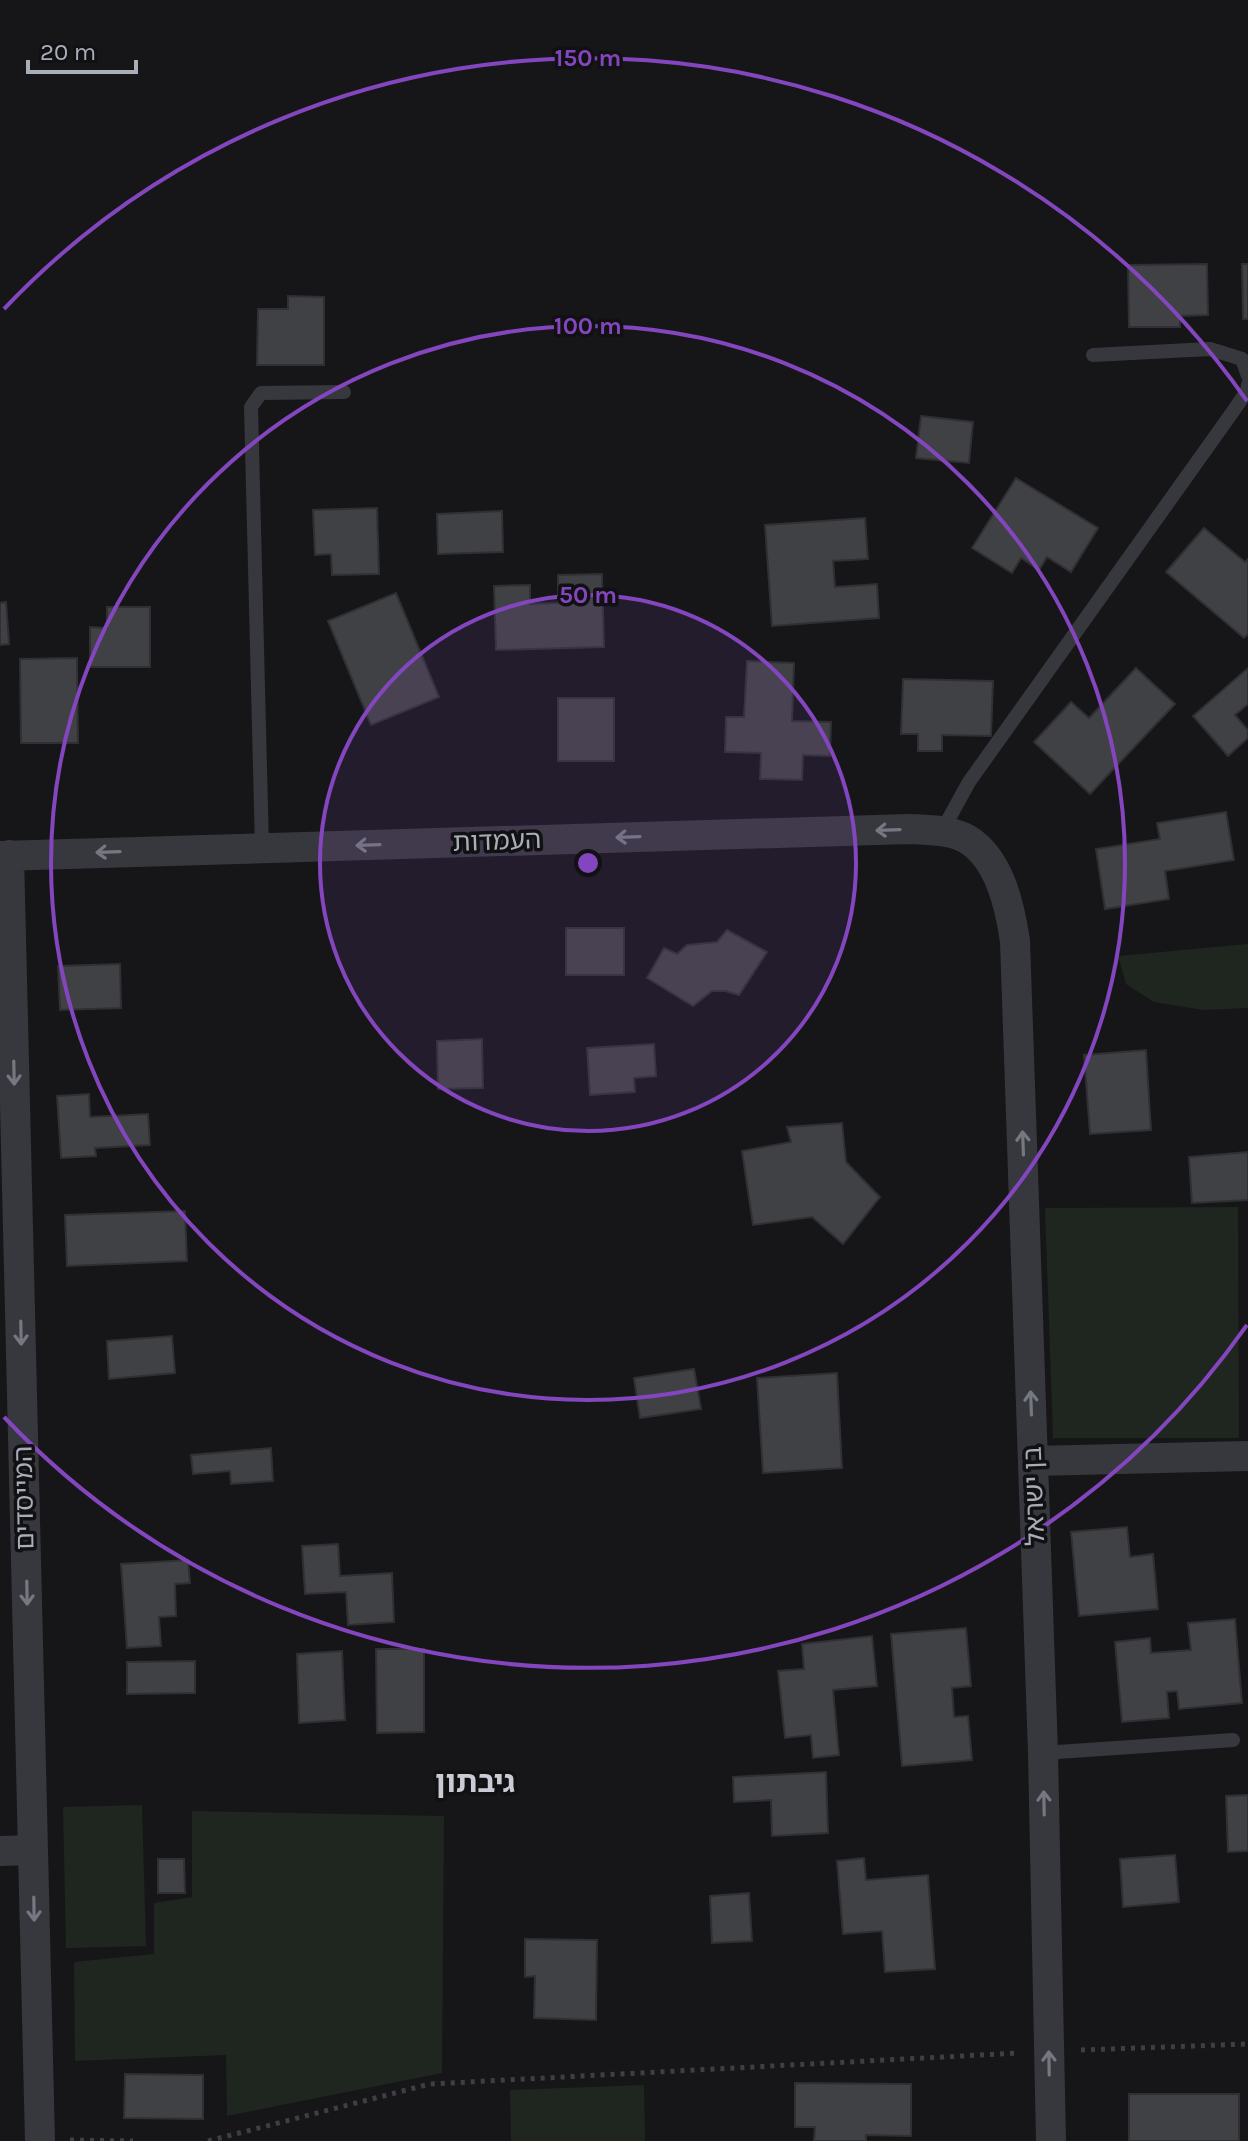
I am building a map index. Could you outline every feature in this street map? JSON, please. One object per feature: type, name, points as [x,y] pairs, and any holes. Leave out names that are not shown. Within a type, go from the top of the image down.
[{"type":"street","name":"העמדות","points":[[5,856],[910,829],[942,831],[967,839],[985,857]]},
{"type":"street","name":"המייסדים","points":[[5,856],[40,2140]]},
{"type":"street","name":"בן ישראל","points":[[985,857],[1009,903],[1015,941],[1043,1753],[1051,2141]]},
{"type":"street","points":[[1033,1461],[1248,1456]]},
{"type":"street","points":[[0,1851],[33,1850]]},
{"type":"lane","points":[[1093,355],[1210,349],[1242,359],[1248,376]]},
{"type":"lane","points":[[942,831],[969,782],[1234,410],[1248,385]]},
{"type":"lane","points":[[262,848],[251,407],[261,393],[344,392]]},
{"type":"lane","points":[[1043,1753],[1233,1740]]},
{"type":"path","points":[[208,2141],[430,2084],[1049,2051],[1248,2044]]},
{"type":"path","points":[[40,2140],[133,2141]]},
{"type":"shaded area","points":[[1248,944],[1248,1008],[1204,1010],[1154,1002],[1126,984],[1118,956]]},
{"type":"shaded area","points":[[1238,1207],[1239,1438],[1053,1438],[1045,1208]]},
{"type":"shaded area","points":[[142,1805],[146,1946],[66,1948],[63,1807]]},
{"type":"shaded area","points":[[192,1811],[444,1816],[442,2073],[227,2116],[226,2055],[75,2061],[74,1962],[154,1954],[154,1903],[192,1897]]},
{"type":"shaded area","points":[[644,2085],[645,2141],[511,2141],[510,2090]]},
{"type":"building","points":[[1207,264],[1208,315],[1180,316],[1180,327],[1129,327],[1128,265]]},
{"type":"building","points":[[1242,264],[1248,264],[1248,319],[1243,319]]},
{"type":"building","points":[[288,296],[324,297],[324,365],[257,365],[258,309],[288,309]]},
{"type":"building","points":[[921,416],[973,422],[969,463],[916,458]]},
{"type":"building","points":[[1016,478],[1098,528],[1071,572],[1047,557],[1039,570],[1021,558],[1012,573],[972,548]]},
{"type":"building","points":[[377,508],[379,574],[332,575],[331,554],[315,555],[313,510]]},
{"type":"building","points":[[502,511],[503,552],[438,554],[437,514]]},
{"type":"building","points":[[865,518],[868,559],[833,561],[835,587],[877,584],[879,618],[772,626],[765,525]]},
{"type":"building","points":[[1204,528],[1245,562],[1248,559],[1248,634],[1244,638],[1166,572]]},
{"type":"building","points":[[602,574],[604,647],[496,650],[494,586],[530,585],[530,604],[558,603],[558,575]]},
{"type":"building","points":[[396,593],[439,697],[371,725],[328,621]]},
{"type":"building","points":[[6,602],[9,644],[0,645],[0,603]]},
{"type":"building","points":[[107,607],[150,607],[150,667],[90,667],[90,627],[107,628]]},
{"type":"building","points":[[77,658],[78,743],[21,743],[20,659]]},
{"type":"building","points":[[747,661],[794,663],[792,721],[831,722],[830,756],[803,755],[802,780],[760,779],[761,753],[725,752],[726,717],[744,717]]},
{"type":"building","points":[[1136,668],[1175,704],[1090,794],[1034,742],[1071,702],[1089,718]]},
{"type":"building","points":[[1248,668],[1248,704],[1235,715],[1248,730],[1248,738],[1228,756],[1193,716]]},
{"type":"building","points":[[903,679],[993,681],[991,736],[942,735],[942,751],[918,751],[918,734],[901,734]]},
{"type":"building","points":[[558,698],[614,698],[614,761],[558,761]]},
{"type":"building","points":[[1226,812],[1234,860],[1165,871],[1169,899],[1105,909],[1096,849],[1160,839],[1157,823]]},
{"type":"building","points":[[566,928],[624,928],[624,975],[566,975]]},
{"type":"building","points":[[727,930],[767,952],[739,995],[712,991],[693,1006],[647,978],[664,948],[677,954],[687,945],[717,942]]},
{"type":"building","points":[[120,964],[121,1008],[60,1010],[58,966]]},
{"type":"building","points":[[482,1039],[483,1088],[438,1089],[437,1041]]},
{"type":"building","points":[[654,1044],[656,1076],[634,1078],[635,1092],[590,1095],[587,1048]]},
{"type":"building","points":[[1146,1050],[1151,1130],[1090,1134],[1084,1055]]},
{"type":"building","points":[[89,1094],[90,1117],[148,1114],[150,1145],[95,1148],[96,1156],[61,1158],[57,1096]]},
{"type":"building","points":[[842,1123],[846,1162],[880,1197],[843,1244],[812,1217],[753,1225],[742,1151],[791,1142],[787,1127]]},
{"type":"building","points":[[1248,1152],[1248,1200],[1192,1203],[1189,1157]]},
{"type":"building","points":[[185,1211],[187,1261],[67,1266],[65,1215]]},
{"type":"building","points":[[172,1336],[175,1373],[109,1379],[107,1341]]},
{"type":"building","points":[[694,1369],[701,1409],[640,1418],[634,1378]]},
{"type":"building","points":[[837,1373],[842,1468],[763,1473],[757,1378]]},
{"type":"building","points":[[271,1448],[273,1481],[231,1484],[230,1471],[193,1474],[191,1455]]},
{"type":"building","points":[[1127,1527],[1130,1557],[1153,1554],[1158,1609],[1079,1616],[1071,1532]]},
{"type":"building","points":[[338,1544],[340,1576],[392,1573],[394,1622],[348,1625],[346,1592],[305,1594],[302,1546]]},
{"type":"building","points":[[188,1560],[190,1583],[175,1584],[176,1616],[159,1617],[161,1646],[127,1648],[121,1564]]},
{"type":"building","points":[[1235,1619],[1242,1703],[1179,1709],[1177,1691],[1167,1692],[1169,1718],[1122,1722],[1115,1642],[1150,1638],[1151,1653],[1191,1650],[1188,1623]]},
{"type":"building","points":[[966,1628],[971,1686],[952,1688],[954,1717],[968,1716],[972,1760],[902,1766],[891,1634]]},
{"type":"building","points":[[872,1636],[877,1686],[833,1690],[839,1755],[813,1758],[811,1735],[785,1738],[778,1671],[804,1669],[802,1644]]},
{"type":"building","points":[[376,1649],[424,1649],[424,1732],[377,1733]]},
{"type":"building","points":[[342,1651],[345,1720],[299,1723],[297,1654]]},
{"type":"building","points":[[195,1661],[195,1693],[127,1694],[127,1662]]},
{"type":"building","points":[[826,1772],[828,1833],[772,1836],[771,1800],[734,1802],[733,1777]]},
{"type":"building","points":[[1248,1795],[1248,1851],[1228,1852],[1226,1796]]},
{"type":"building","points":[[1175,1855],[1179,1902],[1123,1907],[1120,1859]]},
{"type":"building","points":[[864,1858],[866,1880],[928,1875],[935,1969],[885,1972],[882,1931],[843,1934],[837,1861]]},
{"type":"building","points":[[158,1859],[184,1859],[185,1893],[158,1893]]},
{"type":"building","points":[[749,1893],[752,1941],[712,1943],[710,1896]]},
{"type":"building","points":[[525,1939],[597,1940],[596,2020],[534,2018],[535,1976],[525,1977]]},
{"type":"building","points":[[125,2074],[203,2075],[203,2119],[124,2118]]},
{"type":"building","points":[[795,2083],[911,2084],[911,2136],[866,2135],[866,2141],[814,2141],[815,2127],[795,2127]]},
{"type":"building","points":[[1129,2094],[1239,2094],[1239,2141],[1129,2141]]},
{"type":"district","name":"גיבתון","points":[[475,1782]]}]
